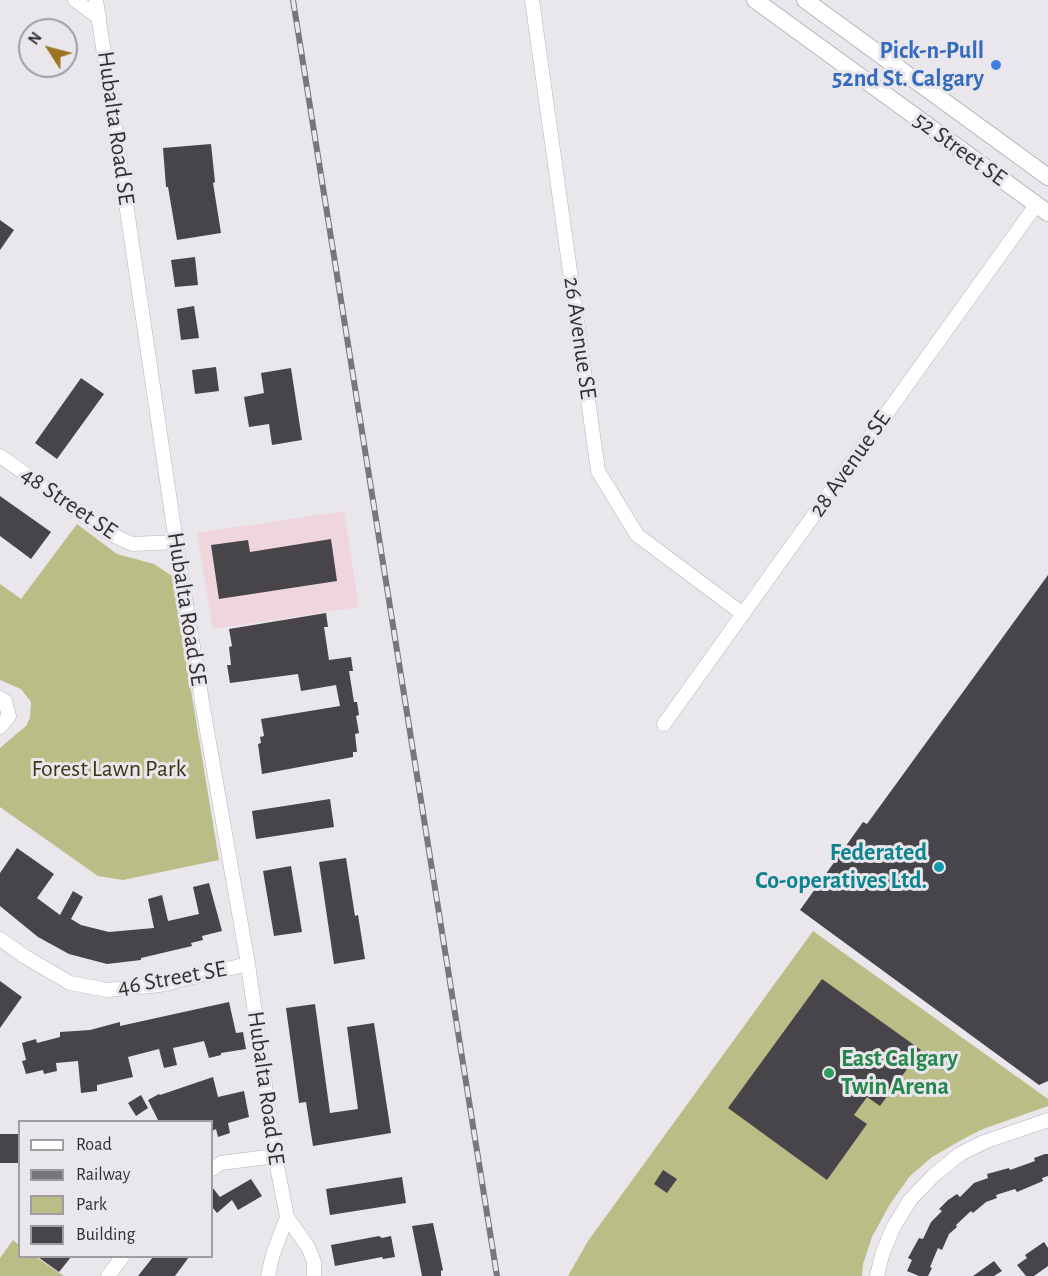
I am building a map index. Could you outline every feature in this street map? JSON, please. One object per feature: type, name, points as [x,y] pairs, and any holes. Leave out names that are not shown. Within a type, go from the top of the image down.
[{"type":"main road","name":"52 Street SE","points":[[755,0],[1042,209]]},
{"type":"main road","name":"52 Street SE","points":[[805,0],[1048,177]]},
{"type":"street","points":[[75,0],[99,18]]},
{"type":"street","name":"Hubalta Road SE","points":[[96,0],[176,542],[248,964],[275,1156],[287,1216],[308,1247],[314,1262],[314,1276]]},
{"type":"street","name":"26 Avenue SE","points":[[532,0],[598,471],[637,535],[743,614]]},
{"type":"street","name":"28 Avenue SE","points":[[664,724],[1042,209]]},
{"type":"street","name":"48 Street SE","points":[[0,456],[77,512],[116,537],[132,544],[176,542]]},
{"type":"street","points":[[0,727],[9,716],[3,700]]},
{"type":"street","name":"46 Street SE","points":[[0,939],[70,983],[107,990],[160,985],[248,964]]},
{"type":"street","points":[[877,1276],[882,1255],[893,1228],[910,1200],[933,1176],[960,1154],[984,1142],[1048,1120]]},
{"type":"street","points":[[213,1168],[221,1162],[275,1156]]},
{"type":"street","points":[[268,1276],[273,1254],[287,1216]]},
{"type":"street","points":[[108,1276],[122,1258]]},
{"type":"shaded area","points":[[344,511],[359,607],[213,629],[197,533]]},
{"type":"green space","name":"Forest Lawn Park","points":[[77,524],[117,554],[154,564],[172,576],[219,860],[123,880],[98,876],[0,807],[0,748],[26,726],[30,718],[31,702],[21,689],[0,680],[0,584],[21,599]]},
{"type":"green space","points":[[813,931],[1048,1099],[1048,1106],[983,1129],[965,1138],[932,1157],[910,1176],[890,1204],[872,1237],[863,1264],[862,1276],[568,1276],[588,1241]]},
{"type":"green space","points":[[13,1240],[18,1244],[18,1258],[37,1258],[64,1276],[0,1276],[0,1258]]},
{"type":"building","points":[[211,144],[215,182],[213,183],[221,233],[177,240],[168,187],[166,187],[163,148]]},
{"type":"building","points":[[0,220],[14,230],[0,250]]},
{"type":"building","points":[[195,257],[198,285],[175,287],[171,260]]},
{"type":"building","points":[[194,306],[199,338],[181,340],[177,309]]},
{"type":"building","points":[[216,367],[219,391],[195,394],[192,370]]},
{"type":"building","points":[[291,368],[302,440],[272,445],[269,424],[249,427],[244,397],[264,393],[261,373]]},
{"type":"building","points":[[81,378],[104,394],[57,459],[35,443]]},
{"type":"building","points":[[0,496],[51,532],[31,559],[0,536]]},
{"type":"building","points":[[331,539],[337,581],[219,599],[211,545],[248,540],[250,552]]},
{"type":"building","name":"Federated Co-operatives Ltd.","points":[[1048,575],[1048,1081],[1039,1085],[800,910],[863,822],[867,824]]},
{"type":"building","points":[[326,613],[328,627],[324,627],[329,660],[351,657],[353,671],[349,671],[354,702],[357,702],[359,715],[356,716],[359,733],[355,734],[357,752],[353,752],[353,757],[262,774],[258,744],[261,743],[260,737],[264,736],[261,719],[340,706],[336,685],[301,691],[298,674],[230,683],[227,665],[231,665],[229,647],[232,646],[229,629]]},
{"type":"building","points":[[330,799],[334,827],[256,839],[252,811]]},
{"type":"building","points":[[17,848],[54,874],[37,898],[60,915],[73,891],[83,897],[71,919],[81,925],[109,932],[154,928],[148,899],[162,895],[168,921],[199,914],[193,887],[209,883],[222,931],[202,936],[203,940],[191,943],[192,946],[141,958],[141,960],[107,964],[69,954],[38,937],[0,906],[0,873]]},
{"type":"building","points":[[346,858],[355,916],[358,915],[365,959],[334,964],[319,862]]},
{"type":"building","points":[[291,866],[302,932],[274,936],[263,871]]},
{"type":"building","name":"East Calgary Twin Arena","points":[[822,979],[921,1050],[880,1106],[867,1097],[854,1115],[867,1124],[827,1180],[728,1108]]},
{"type":"building","points":[[0,981],[22,997],[0,1028]]},
{"type":"building","points":[[229,1002],[236,1033],[243,1032],[246,1049],[221,1053],[221,1055],[209,1058],[204,1041],[173,1048],[177,1065],[164,1068],[159,1049],[128,1057],[133,1077],[97,1085],[97,1091],[81,1093],[78,1061],[56,1063],[57,1071],[44,1074],[43,1070],[26,1074],[22,1061],[26,1060],[22,1043],[36,1039],[37,1043],[60,1037],[60,1032],[90,1030],[120,1022],[120,1026]]},
{"type":"building","points":[[315,1004],[330,1113],[358,1109],[347,1027],[374,1023],[391,1133],[313,1146],[306,1102],[299,1103],[286,1008]]},
{"type":"building","points":[[213,1077],[218,1097],[244,1091],[249,1117],[228,1123],[230,1133],[218,1137],[216,1129],[213,1130],[213,1120],[158,1120],[148,1100]]},
{"type":"building","points":[[141,1095],[148,1108],[136,1116],[128,1103]]},
{"type":"building","points":[[0,1134],[18,1134],[18,1163],[0,1163]]},
{"type":"building","points":[[1048,1154],[1048,1176],[1042,1178],[1043,1181],[1017,1192],[1015,1189],[996,1195],[997,1198],[986,1202],[973,1213],[971,1211],[949,1234],[942,1250],[938,1248],[928,1276],[919,1276],[907,1271],[912,1260],[908,1258],[919,1238],[923,1239],[931,1222],[942,1211],[939,1209],[948,1200],[957,1194],[960,1197],[974,1183],[988,1178],[987,1174],[1009,1168],[1010,1170],[1035,1161],[1034,1158]]},
{"type":"building","points":[[663,1170],[677,1179],[667,1193],[654,1184]]},
{"type":"building","points":[[402,1177],[406,1203],[330,1215],[326,1189]]},
{"type":"building","points":[[251,1179],[262,1196],[238,1210],[232,1200],[217,1213],[213,1208],[213,1188],[220,1197]]},
{"type":"building","points":[[433,1223],[443,1270],[441,1276],[422,1276],[412,1226]]},
{"type":"building","points":[[379,1236],[382,1238],[391,1236],[395,1257],[383,1259],[382,1257],[335,1266],[331,1245]]},
{"type":"building","points":[[1044,1242],[1048,1248],[1048,1266],[1034,1276],[1026,1276],[1017,1265],[1027,1258],[1025,1255]]},
{"type":"building","points":[[39,1258],[70,1258],[59,1272]]},
{"type":"building","points":[[152,1258],[188,1258],[175,1276],[138,1276]]},
{"type":"building","points":[[994,1261],[1002,1271],[994,1276],[973,1276]]},
{"type":"railway","points":[[293,0],[497,1276]]},
{"type":"place","name":"Pick-n-Pull 52nd St. Calgary","points":[[996,65]]},
{"type":"place","name":"Federated Co-operatives Ltd.","points":[[939,867]]},
{"type":"place","name":"East Calgary Twin Arena","points":[[829,1073]]}]
